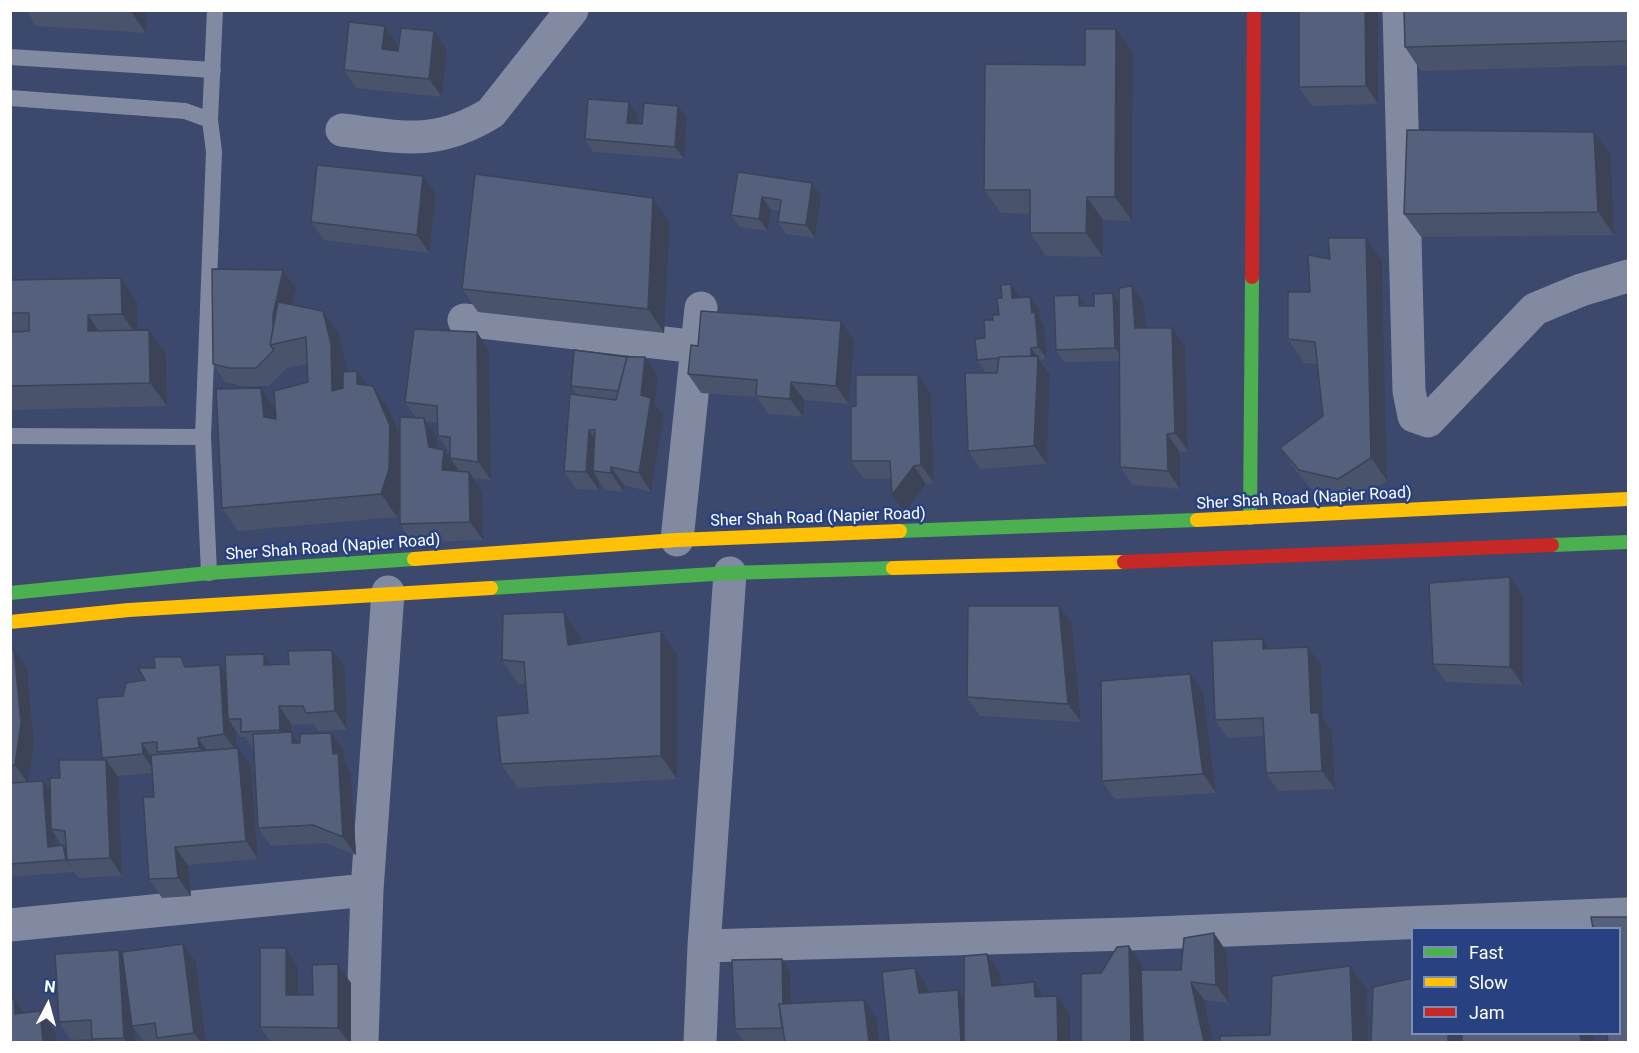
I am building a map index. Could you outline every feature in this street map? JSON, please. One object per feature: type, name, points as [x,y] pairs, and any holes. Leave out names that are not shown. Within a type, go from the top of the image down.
[{"type":"main road","points":[[1250,518],[1254,10]]},
{"type":"main road","name":"Sher Shah Road (Napier Road)","points":[[10,592],[209,573],[676,540],[1250,518],[1629,499]]},
{"type":"main road","points":[[10,622],[129,610],[387,592],[730,573],[1274,558],[1629,542]]},
{"type":"street","points":[[342,130],[423,138],[446,135],[473,124],[491,113],[572,10]]},
{"type":"street","points":[[1399,10],[1409,391],[1414,416],[1428,421],[1535,309],[1581,290],[1629,276]]},
{"type":"street","points":[[676,540],[701,308]]},
{"type":"street","points":[[464,320],[698,347]]},
{"type":"street","points":[[700,1042],[704,946],[730,573]]},
{"type":"street","points":[[362,1042],[367,890],[387,592]]},
{"type":"street","points":[[10,925],[367,890]]},
{"type":"street","points":[[704,946],[1129,934],[1629,914]]},
{"type":"lane","points":[[209,573],[203,437],[214,152],[210,120],[215,10]]},
{"type":"lane","points":[[10,57],[213,70]]},
{"type":"lane","points":[[10,98],[185,111],[210,120]]},
{"type":"lane","points":[[10,436],[203,437]]},
{"type":"building","points":[[1299,10],[1365,10],[1366,86],[1299,87]]},
{"type":"building","points":[[1404,10],[1629,10],[1629,41],[1405,47]]},
{"type":"building","points":[[349,22],[385,26],[382,49],[398,51],[401,28],[434,31],[429,79],[344,70]]},
{"type":"building","points":[[1085,29],[1116,29],[1115,197],[1087,197],[1086,233],[1030,233],[1030,190],[984,190],[985,64],[1085,65]]},
{"type":"building","points":[[588,99],[629,102],[627,123],[642,124],[644,103],[678,106],[675,147],[585,139]]},
{"type":"building","points":[[1407,130],[1594,132],[1598,212],[1404,214]]},
{"type":"building","points":[[317,165],[423,176],[417,235],[311,222]]},
{"type":"building","points":[[738,172],[812,183],[806,225],[778,222],[781,200],[762,197],[759,219],[731,215]]},
{"type":"building","points":[[475,174],[653,198],[648,309],[462,289]]},
{"type":"building","points":[[1328,238],[1366,238],[1371,458],[1338,479],[1299,470],[1280,448],[1323,416],[1315,342],[1288,339],[1288,292],[1310,292],[1308,255],[1330,259]]},
{"type":"building","points":[[212,269],[283,270],[273,315],[270,345],[274,350],[256,368],[229,368],[213,364]]},
{"type":"building","points":[[121,278],[122,314],[88,315],[88,331],[149,330],[150,383],[10,386],[10,332],[29,331],[29,313],[10,313],[10,280]]},
{"type":"building","points":[[1011,284],[1012,298],[1030,297],[1032,313],[1035,312],[1038,347],[1031,348],[1031,356],[977,360],[975,339],[985,338],[984,320],[993,320],[992,315],[999,315],[997,298],[1002,298],[1001,285]]},
{"type":"building","points":[[1132,286],[1135,328],[1172,328],[1175,433],[1167,434],[1168,471],[1120,467],[1119,288]]},
{"type":"building","points":[[1113,293],[1115,348],[1056,350],[1054,296],[1079,295],[1079,306],[1094,306],[1094,294]]},
{"type":"building","points":[[278,302],[323,311],[331,344],[332,391],[343,388],[343,372],[357,371],[357,384],[373,386],[390,426],[389,469],[381,494],[222,508],[216,389],[261,388],[264,417],[276,419],[274,391],[308,382],[306,337],[270,345]]},
{"type":"building","points":[[701,311],[841,321],[836,386],[791,382],[790,399],[756,396],[757,380],[688,374],[691,345],[698,346]]},
{"type":"building","points":[[414,329],[477,332],[478,462],[450,458],[450,437],[438,436],[437,406],[405,402]]},
{"type":"building","points":[[574,350],[627,357],[618,391],[571,386]]},
{"type":"building","points":[[1038,356],[1034,446],[968,451],[965,373],[997,373],[999,357]]},
{"type":"building","points":[[627,357],[645,357],[641,395],[651,398],[639,473],[611,467],[611,473],[593,471],[595,430],[589,430],[586,472],[564,471],[570,394],[616,400]]},
{"type":"building","points":[[856,375],[918,375],[921,465],[914,466],[892,495],[890,461],[851,461],[851,407],[856,406]]},
{"type":"building","points":[[400,417],[424,418],[429,447],[444,450],[442,470],[469,472],[470,522],[400,524]]},
{"type":"building","points":[[1510,577],[1510,667],[1433,664],[1429,583]]},
{"type":"building","points":[[968,606],[1059,606],[1068,704],[967,697]]},
{"type":"building","points":[[564,612],[568,645],[661,631],[661,756],[501,764],[496,716],[528,713],[524,662],[502,660],[503,614]]},
{"type":"building","points":[[1263,639],[1263,649],[1308,647],[1311,713],[1319,713],[1322,771],[1266,773],[1263,718],[1215,720],[1212,641]]},
{"type":"building","points":[[10,650],[14,650],[21,723],[15,765],[10,766]]},
{"type":"building","points":[[332,650],[335,711],[306,713],[303,706],[279,706],[280,730],[241,732],[241,719],[228,719],[225,655],[264,654],[264,665],[289,664],[288,651]]},
{"type":"building","points":[[154,657],[181,657],[185,667],[220,665],[224,734],[198,738],[199,748],[157,752],[157,742],[142,743],[143,754],[102,758],[97,698],[123,696],[126,683],[145,680],[138,668],[155,668]]},
{"type":"building","points":[[1190,674],[1203,774],[1102,781],[1101,681]]},
{"type":"building","points":[[292,732],[292,743],[300,743],[300,734],[331,733],[333,754],[338,753],[343,837],[313,825],[258,828],[253,734]]},
{"type":"building","points":[[238,748],[246,841],[175,847],[178,878],[149,879],[143,797],[154,797],[151,755]]},
{"type":"building","points":[[59,760],[106,760],[110,858],[67,860],[65,831],[51,829],[50,778],[60,778]]},
{"type":"building","points":[[43,781],[48,847],[63,845],[66,860],[10,864],[10,783]]},
{"type":"building","points":[[1591,917],[1629,917],[1629,1042],[1608,1042],[1607,1035],[1621,1035],[1621,927],[1593,927]]},
{"type":"building","points":[[1214,933],[1216,985],[1191,982],[1204,1042],[1143,1042],[1141,970],[1181,970],[1184,938]]},
{"type":"building","points":[[183,944],[194,1033],[157,1038],[155,1023],[132,1026],[122,952]]},
{"type":"building","points":[[1129,946],[1131,1042],[1081,1042],[1081,974],[1101,973],[1117,947]]},
{"type":"building","points":[[260,948],[286,948],[286,995],[313,995],[312,965],[338,964],[338,1028],[260,1027]]},
{"type":"building","points":[[119,950],[124,1038],[92,1039],[91,1020],[59,1022],[55,954]]},
{"type":"building","points":[[987,954],[992,986],[1034,982],[1035,997],[1057,996],[1058,1042],[964,1042],[964,956]]},
{"type":"building","points":[[782,959],[783,1004],[779,1004],[782,1028],[735,1029],[732,960]]},
{"type":"building","points":[[1350,966],[1353,1042],[1220,1042],[1220,1036],[1270,1035],[1272,976]]},
{"type":"building","points":[[915,968],[919,993],[958,990],[961,1042],[889,1042],[882,972]]},
{"type":"building","points":[[1411,978],[1411,1035],[1448,1035],[1448,1042],[1371,1042],[1373,987]]},
{"type":"building","points":[[14,998],[15,1014],[40,1011],[43,1042],[10,1042],[10,999]]},
{"type":"building","points":[[864,1000],[869,1042],[785,1042],[779,1004]]},
{"type":"building","points":[[1462,1035],[1580,1035],[1581,1042],[1462,1042]]},
{"type":"traffic: fast","points":[[1250,518],[1252,277]]},
{"type":"traffic: fast","points":[[900,531],[1197,520]]},
{"type":"traffic: fast","points":[[1552,545],[1628,542]]},
{"type":"traffic: fast","points":[[10,593],[209,573],[414,559]]},
{"type":"traffic: fast","points":[[491,588],[730,573],[893,568]]},
{"type":"traffic: slow","points":[[1197,520],[1628,499]]},
{"type":"traffic: slow","points":[[414,559],[677,540],[900,531]]},
{"type":"traffic: slow","points":[[893,568],[1124,562]]},
{"type":"traffic: slow","points":[[10,622],[129,610],[491,588]]},
{"type":"traffic: jam","points":[[1252,277],[1254,10]]},
{"type":"traffic: jam","points":[[1124,562],[1552,545]]}]
